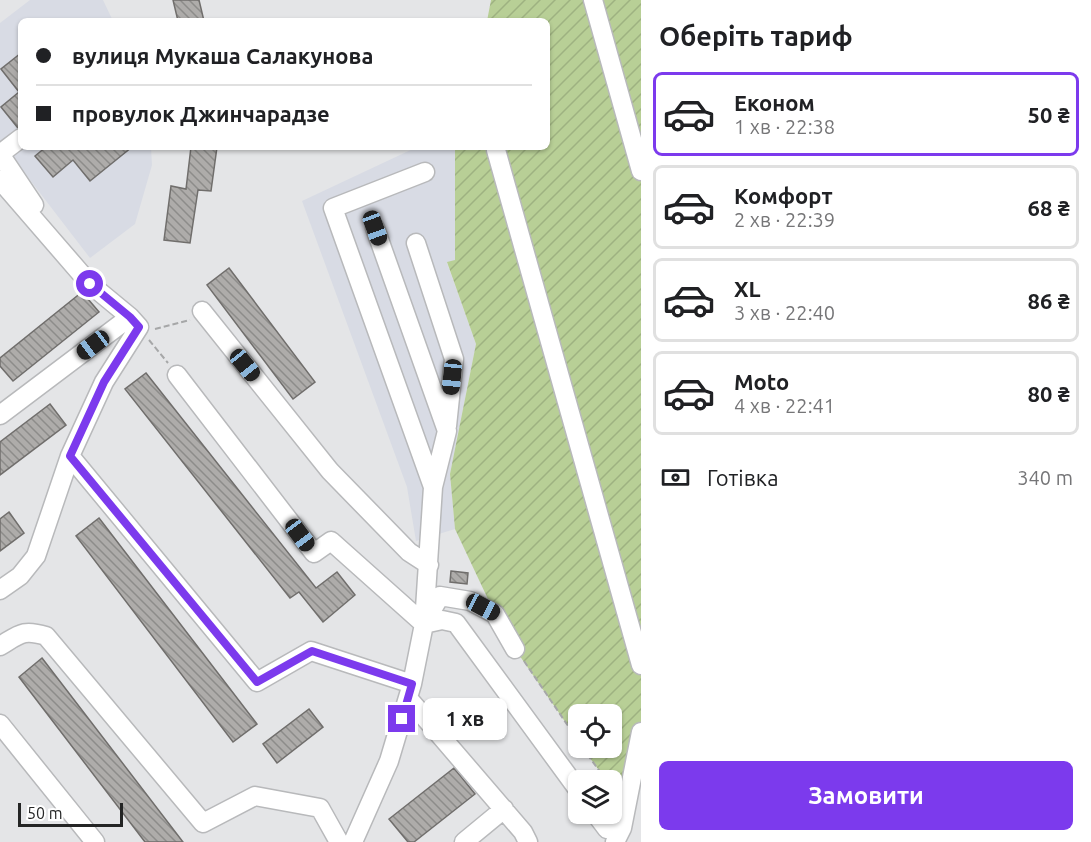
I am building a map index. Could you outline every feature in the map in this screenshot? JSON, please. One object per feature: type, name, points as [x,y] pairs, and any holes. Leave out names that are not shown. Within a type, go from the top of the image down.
[{"type":"street","points":[[593,0],[641,171]]},
{"type":"street","points":[[18,140],[0,154],[78,271]]},
{"type":"street","points":[[496,150],[641,665]]},
{"type":"street","points":[[425,172],[333,208],[433,487]]},
{"type":"street","points":[[0,180],[90,284],[137,325]]},
{"type":"street","points":[[375,228],[447,431]]},
{"type":"street","points":[[353,842],[389,761],[410,691],[424,624],[433,487],[447,431],[454,359],[416,243]]},
{"type":"street","points":[[202,311],[330,471],[409,552],[429,565]]},
{"type":"street","points":[[0,416],[137,325]]},
{"type":"street","points":[[0,590],[20,576],[36,556],[70,456],[104,382],[137,325]]},
{"type":"street","points":[[177,375],[314,553],[331,541],[424,624]]},
{"type":"street","points":[[70,456],[257,682],[312,651],[410,691],[523,832],[528,842]]},
{"type":"street","points":[[424,624],[440,596],[470,601],[495,614],[515,649]]},
{"type":"street","points":[[424,624],[442,620],[456,623],[568,776]]},
{"type":"street","points":[[0,646],[30,631],[46,636],[203,823],[255,796],[320,808],[339,842]]},
{"type":"street","points":[[0,724],[95,842]]},
{"type":"street","points":[[641,732],[615,833],[641,829]]},
{"type":"street","points":[[464,842],[504,809]]},
{"type":"path","points":[[137,325],[188,321],[202,311]]},
{"type":"path","points":[[137,325],[177,375]]},
{"type":"path","points":[[515,649],[568,726]]},
{"type":"shaded area","points":[[30,0],[103,0],[112,18],[18,18],[18,150],[151,150],[152,165],[135,224],[90,258],[0,141],[0,23]]},
{"type":"shaded area","points":[[411,150],[455,150],[455,261],[447,263],[476,344],[450,474],[455,529],[416,541],[407,487],[302,201]]},
{"type":"green space","points":[[491,0],[641,0],[641,732],[622,793],[622,770],[599,770],[590,758],[622,758],[622,704],[568,704],[568,726],[515,649],[495,614],[455,529],[450,474],[476,344],[447,262],[455,260],[455,150],[550,150],[550,18],[488,18]]},
{"type":"building","points":[[173,0],[199,0],[203,18],[177,18]]},
{"type":"building","points":[[18,55],[18,91],[1,69]]},
{"type":"building","points":[[18,93],[18,128],[1,107]]},
{"type":"building","points":[[42,150],[128,150],[90,181],[73,160],[53,177],[35,156]]},
{"type":"building","points":[[191,150],[217,150],[211,191],[198,190],[190,243],[164,240],[171,186],[186,189]]},
{"type":"building","points":[[229,268],[315,382],[293,399],[207,285]]},
{"type":"building","points":[[82,292],[99,312],[13,381],[0,366],[0,358]]},
{"type":"building","points":[[146,373],[316,588],[337,572],[355,595],[323,622],[299,592],[290,598],[125,389]]},
{"type":"building","points":[[50,404],[66,425],[0,475],[0,442]]},
{"type":"building","points":[[9,512],[24,533],[0,551],[0,519]]},
{"type":"building","points":[[99,518],[257,724],[233,742],[76,536]]},
{"type":"building","points":[[451,571],[468,573],[467,584],[450,582]]},
{"type":"building","points":[[42,658],[183,842],[145,842],[19,677]]},
{"type":"building","points":[[309,709],[323,727],[277,763],[263,744]]},
{"type":"building","points":[[454,768],[475,794],[414,842],[408,842],[389,819]]},
{"type":"route","points":[[90,284],[139,327],[104,382],[70,456],[257,682],[312,651],[412,684],[402,719]]}]
